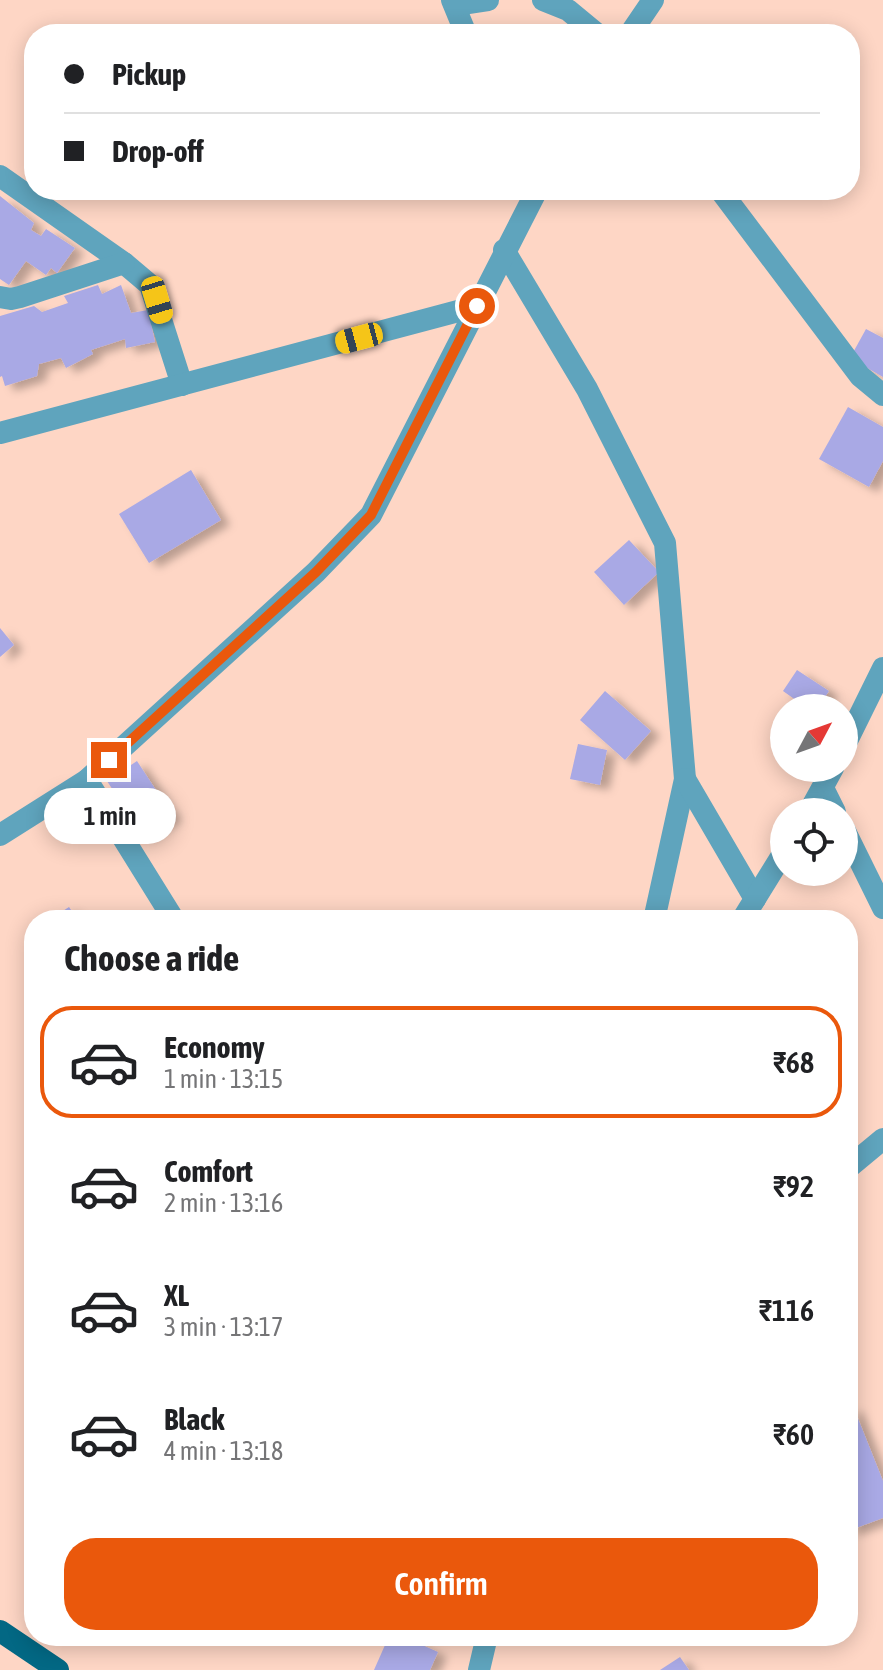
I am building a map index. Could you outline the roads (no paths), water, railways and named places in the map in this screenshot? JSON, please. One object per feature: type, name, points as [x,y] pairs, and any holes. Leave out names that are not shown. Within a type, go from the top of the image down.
[{"type":"main road","points":[[0,1631],[58,1670]]},
{"type":"street","points":[[462,24],[454,2],[488,0]]},
{"type":"street","points":[[543,0],[568,10],[585,24]]},
{"type":"street","points":[[637,24],[653,0]]},
{"type":"street","points":[[0,176],[24,193]]},
{"type":"street","points":[[34,200],[150,285],[182,385]]},
{"type":"street","points":[[0,835],[87,780],[316,572],[371,515],[528,200]]},
{"type":"street","points":[[728,200],[860,376],[883,395]]},
{"type":"street","points":[[504,250],[587,389],[665,543],[685,779],[656,910]]},
{"type":"street","points":[[0,297],[20,297],[124,263]]},
{"type":"street","points":[[0,433],[477,306]]},
{"type":"street","points":[[858,719],[883,668]]},
{"type":"street","points":[[685,779],[755,899]]},
{"type":"street","points":[[87,780],[168,910]]},
{"type":"street","points":[[858,857],[883,908]]},
{"type":"street","points":[[748,910],[770,875]]},
{"type":"street","points":[[858,1160],[883,1139]]},
{"type":"street","points":[[479,1670],[485,1646]]}]
